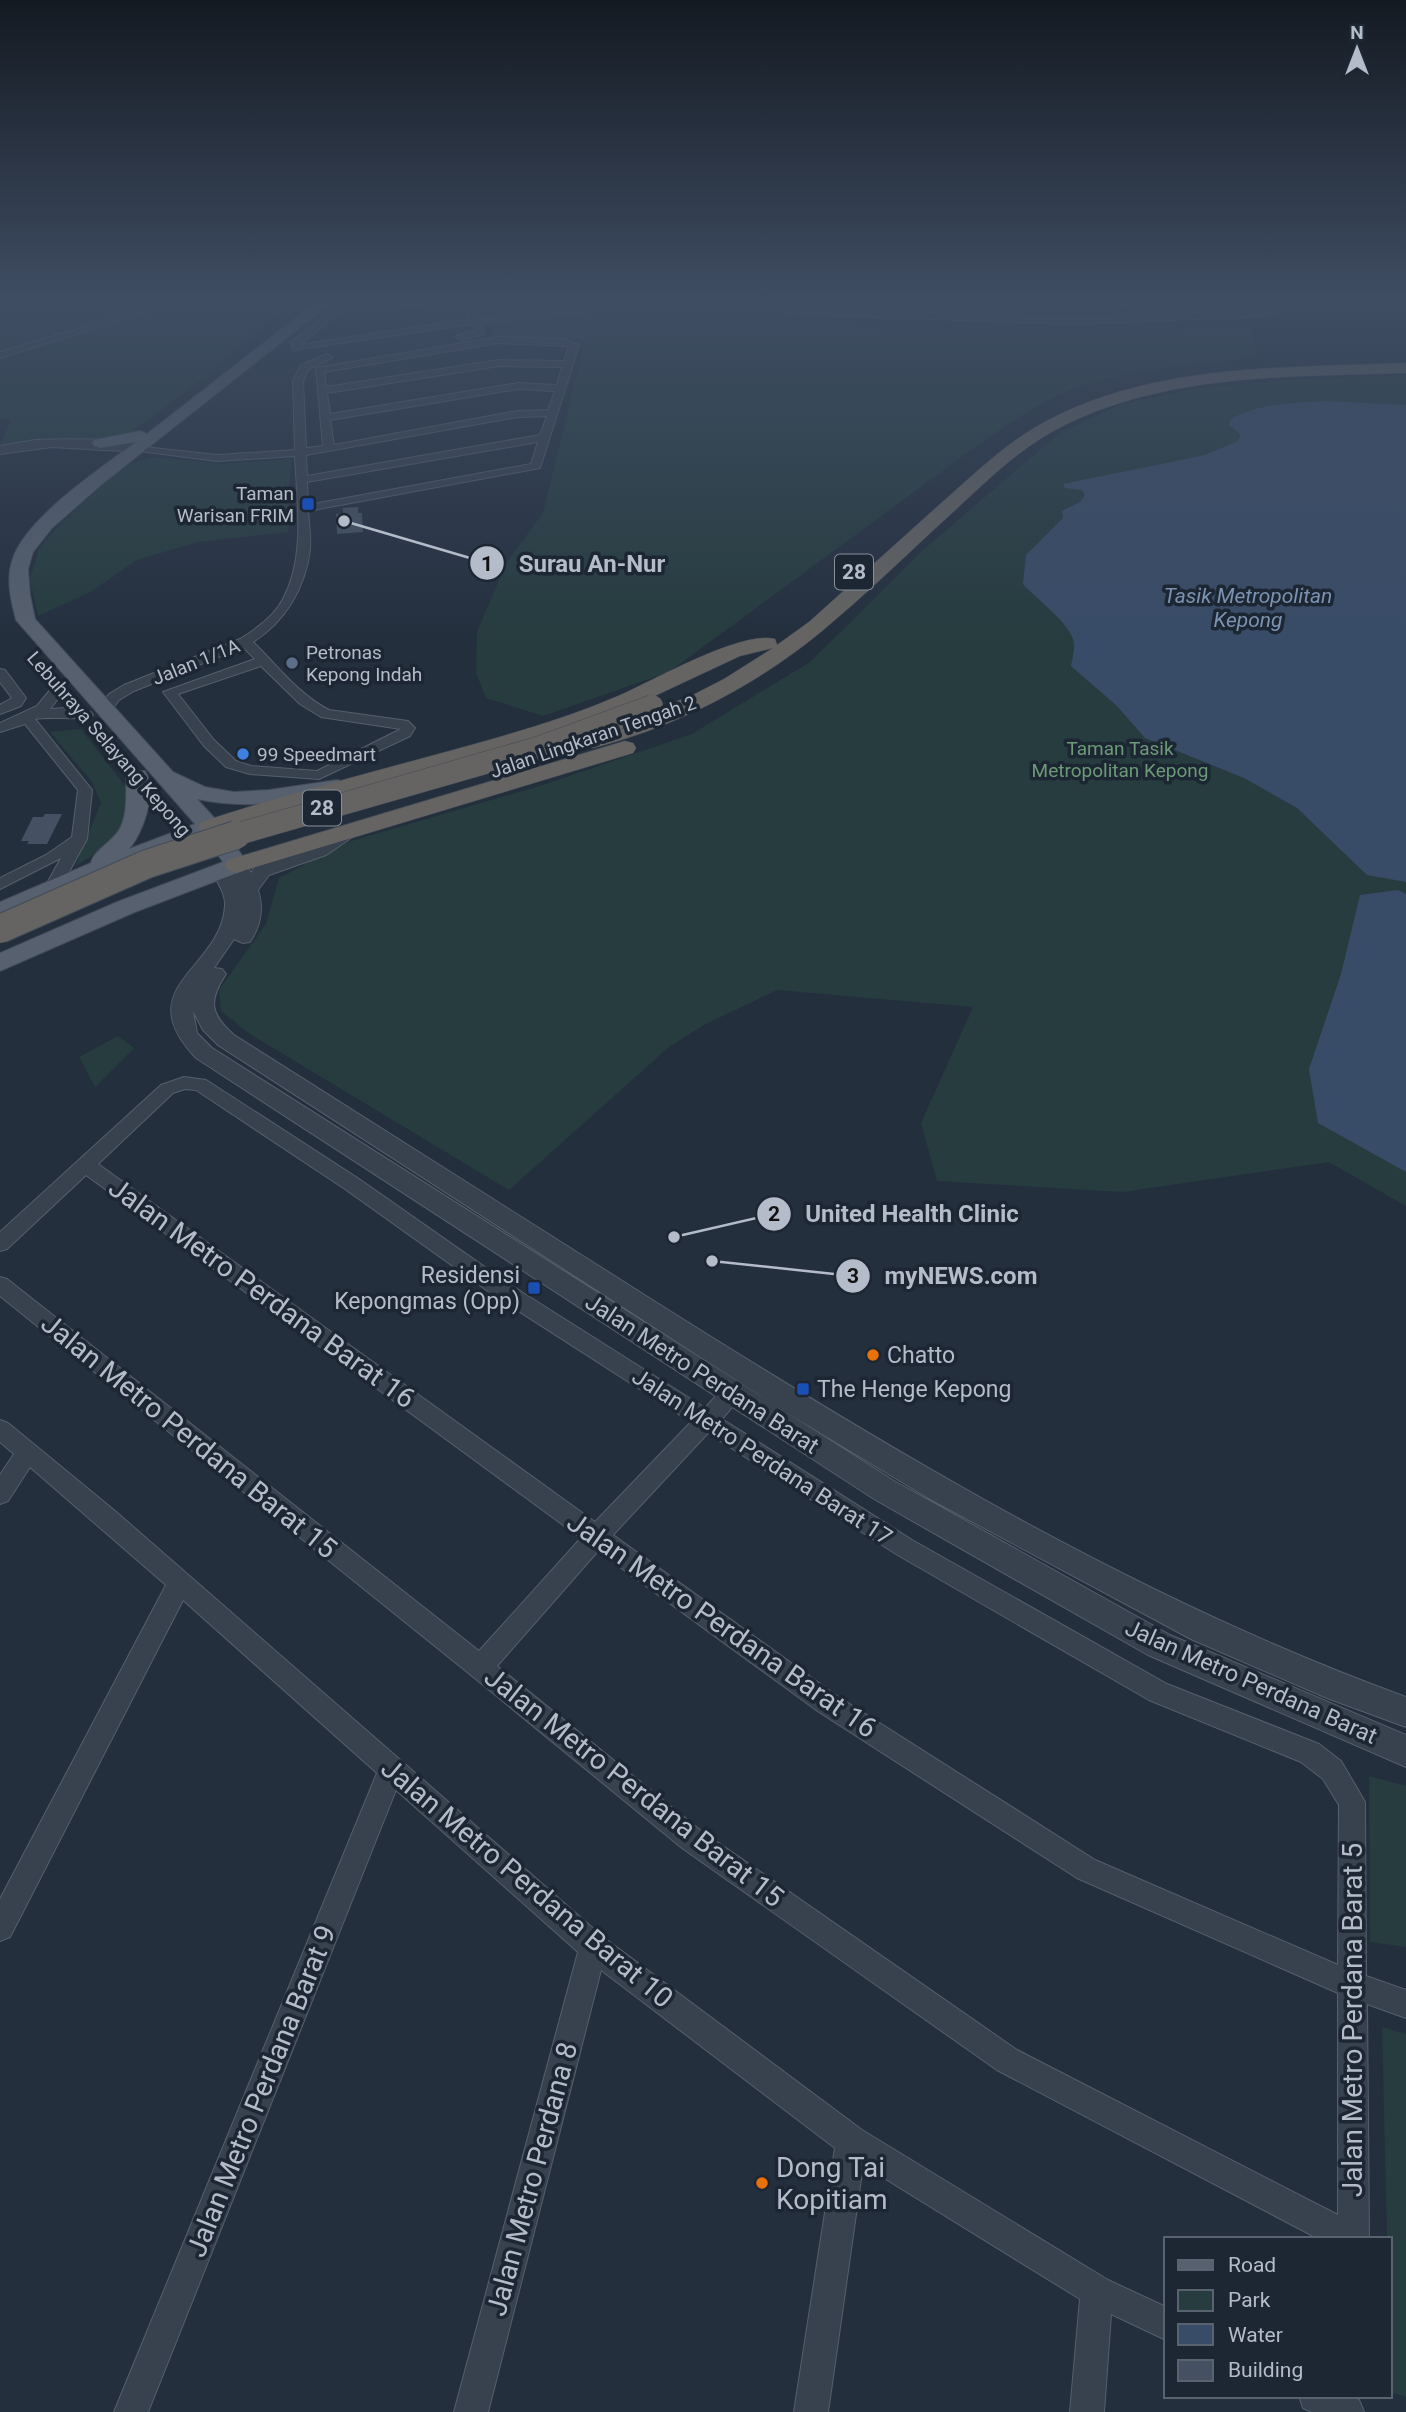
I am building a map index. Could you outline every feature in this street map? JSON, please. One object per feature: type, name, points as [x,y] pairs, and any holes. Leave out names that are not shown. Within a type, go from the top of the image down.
[{"type":"highway","name":"Jalan Lingkaran Tengah 2","points":[[0,947],[158,875],[279,835],[548,757],[731,684],[779,645],[842,583],[973,467],[1037,421],[1057,412]]},
{"type":"highway","name":"Jalan Lingkaran Tengah 2","points":[[779,645],[816,626],[989,471],[1035,436],[1081,412]]},
{"type":"highway","points":[[199,831],[276,805],[356,785],[559,725],[623,702],[733,651],[779,645],[787,663],[773,676],[737,699],[647,740],[230,868]]},
{"type":"highway","name":"Jalan Lingkaran Tengah 2","points":[[0,929],[147,864],[272,823],[658,711]]},
{"type":"highway","points":[[276,805],[263,816],[261,830],[264,835],[286,843],[314,842]]},
{"type":"main road","name":"Lebuhraya Selayang Kepong","points":[[95,712],[86,689],[26,620],[20,596],[19,572],[23,555],[36,535],[79,494],[139,450],[184,412]]},
{"type":"main road","points":[[100,443],[123,441],[139,450],[152,443],[159,432],[185,412]]},
{"type":"main road","name":"Lebuhraya Selayang Kepong","points":[[0,589],[5,561],[18,536],[66,493],[139,450]]},
{"type":"main road","name":"Lebuhraya Selayang Kepong","points":[[6,617],[17,639],[60,687],[95,712],[230,868]]},
{"type":"main road","points":[[100,868],[131,832],[147,773],[213,796],[273,796],[356,785]]},
{"type":"main road","points":[[0,911],[52,887],[199,831]]},
{"type":"main road","points":[[100,868],[148,862],[168,870],[169,878],[162,886],[126,907]]},
{"type":"main road","points":[[0,963],[126,907],[230,868]]},
{"type":"street","name":"Jalan 1/1A","points":[[95,712],[129,688],[245,642],[259,633],[289,601],[304,550],[300,412]]},
{"type":"street","points":[[323,412],[332,447]]},
{"type":"street","points":[[324,418],[363,412]]},
{"type":"street","points":[[65,442],[245,458],[302,452],[517,414],[553,413],[538,463],[532,468],[302,509]]},
{"type":"street","points":[[302,480],[544,438]]},
{"type":"street","points":[[0,450],[65,442],[100,443]]},
{"type":"street","points":[[245,642],[265,660],[314,709],[326,714],[403,724],[408,728],[405,733],[319,775],[250,770],[231,764],[209,743],[170,692],[265,660]]},
{"type":"street","points":[[0,673],[19,698],[6,708]]},
{"type":"street","points":[[0,729],[32,716],[51,703],[60,687]]},
{"type":"street","name":"Jalan 1/1A","points":[[86,689],[129,688]]},
{"type":"street","points":[[32,716],[95,712]]},
{"type":"street","points":[[32,716],[85,790],[79,839],[52,887]]},
{"type":"street","points":[[249,888],[262,872],[318,851],[347,832]]},
{"type":"street","points":[[0,884],[51,858],[79,839]]},
{"type":"street","points":[[197,1029],[204,991],[245,934],[253,906],[249,888],[230,868]]},
{"type":"street","points":[[197,1029],[181,1010],[188,990],[234,917],[230,868]]},
{"type":"street","name":"Jalan Metro Perdana Barat","points":[[197,1029],[204,1053],[884,1490],[1159,1645],[1406,1751]]},
{"type":"street","name":"Jalan Metro Perdana Barat","points":[[197,1029],[226,1040],[674,1329],[940,1490],[1202,1629],[1338,1687],[1406,1712]]},
{"type":"street","name":"Jalan Metro Perdana Barat 17","points":[[85,1165],[167,1089],[184,1083],[200,1084],[352,1184],[502,1290],[904,1548],[1157,1692],[1310,1753],[1332,1770],[1352,1802]]},
{"type":"street","points":[[0,1244],[85,1165]]},
{"type":"street","name":"Jalan Metro Perdana Barat 16","points":[[85,1165],[828,1704],[1086,1868],[1352,1986],[1406,2004]]},
{"type":"street","name":"Jalan Metro Perdana Barat 15","points":[[0,1285],[480,1667],[691,1839],[1007,2060],[1348,2237]]},
{"type":"street","points":[[480,1667],[597,1536],[732,1394]]},
{"type":"street","name":"Jalan Metro Perdana Barat 10","points":[[0,1429],[107,1518],[593,1947],[852,2141],[1097,2291],[1164,2323]]},
{"type":"street","points":[[0,1494],[27,1452]]},
{"type":"street","points":[[0,1927],[179,1584]]},
{"type":"street","name":"Jalan Metro Perdana Barat 9","points":[[131,2412],[391,1770]]},
{"type":"street","name":"Jalan Metro Perdana Barat 5","points":[[1352,1802],[1352,2237]]},
{"type":"street","name":"Jalan Metro Perdana 8","points":[[471,2412],[593,1947]]},
{"type":"street","points":[[811,2412],[852,2141]]},
{"type":"street","points":[[1087,2412],[1097,2291]]},
{"type":"street","points":[[1319,2398],[1347,2412]]},
{"type":"green space","points":[[0,412],[159,412],[128,435],[114,439],[60,438],[0,445],[11,419],[0,419]]},
{"type":"green space","points":[[568,412],[1029,412],[971,450],[669,672],[543,716],[486,698],[476,673],[477,631],[507,562],[543,513]]},
{"type":"green space","name":"Taman Tasik Metropolitan Kepong","points":[[1106,412],[1406,412],[1406,1206],[1329,1162],[1123,1192],[937,1181],[921,1123],[973,1007],[777,990],[704,1025],[669,1047],[509,1190],[250,1034],[221,1011],[219,990],[266,924],[279,878],[348,842],[546,784],[692,734],[810,662],[922,551],[1061,432]]},
{"type":"green space","points":[[154,457],[222,464],[291,459],[288,532],[198,542],[137,560],[92,591],[38,616],[30,579],[39,548],[60,524],[123,466]]},
{"type":"green space","points":[[81,729],[129,791],[125,820],[116,838],[75,866],[101,803],[92,782],[50,732]]},
{"type":"green space","points":[[118,1036],[134,1048],[95,1087],[79,1057]]},
{"type":"green space","points":[[1369,1776],[1406,1786],[1406,1947],[1370,1942]]},
{"type":"green space","points":[[1382,2027],[1406,2034],[1406,2397],[1392,2393],[1392,2237],[1387,2237]]},
{"type":"water","name":"Tasik Metropolitan Kepong","points":[[1247,412],[1406,412],[1406,882],[1367,875],[1297,808],[1244,778],[1145,738],[1117,706],[1071,666],[1074,646],[1072,637],[1061,621],[1023,584],[1026,555],[1063,518],[1062,511],[1080,502],[1085,495],[1082,490],[1065,488],[1063,484],[1205,455],[1238,441],[1241,435],[1229,425],[1230,420]]},
{"type":"water","points":[[1398,890],[1406,894],[1406,1172],[1318,1123],[1309,1069],[1341,974],[1360,895]]},
{"type":"building","points":[[358,507],[358,513],[362,513],[363,532],[337,534],[336,514],[343,513],[343,508]]},
{"type":"building","points":[[45,814],[62,814],[47,844],[27,844],[29,841],[21,841],[33,817],[43,817]]},
{"type":"place","name":"Taman Warisan FRIM","points":[[308,504]]},
{"type":"place","name":"Surau An-Nur","points":[[344,521]]},
{"type":"place","name":"Petronas Kepong Indah","points":[[292,663]]},
{"type":"place","name":"99 Speedmart","points":[[243,754]]},
{"type":"place","name":"United Health Clinic","points":[[674,1237]]},
{"type":"place","name":"myNEWS.com","points":[[712,1261]]},
{"type":"place","name":"Residensi Kepongmas (Opp)","points":[[534,1288]]},
{"type":"place","name":"Chatto","points":[[873,1355]]},
{"type":"place","name":"The Henge Kepong","points":[[803,1389]]},
{"type":"place","name":"Dong Tai Kopitiam","points":[[762,2183]]}]
